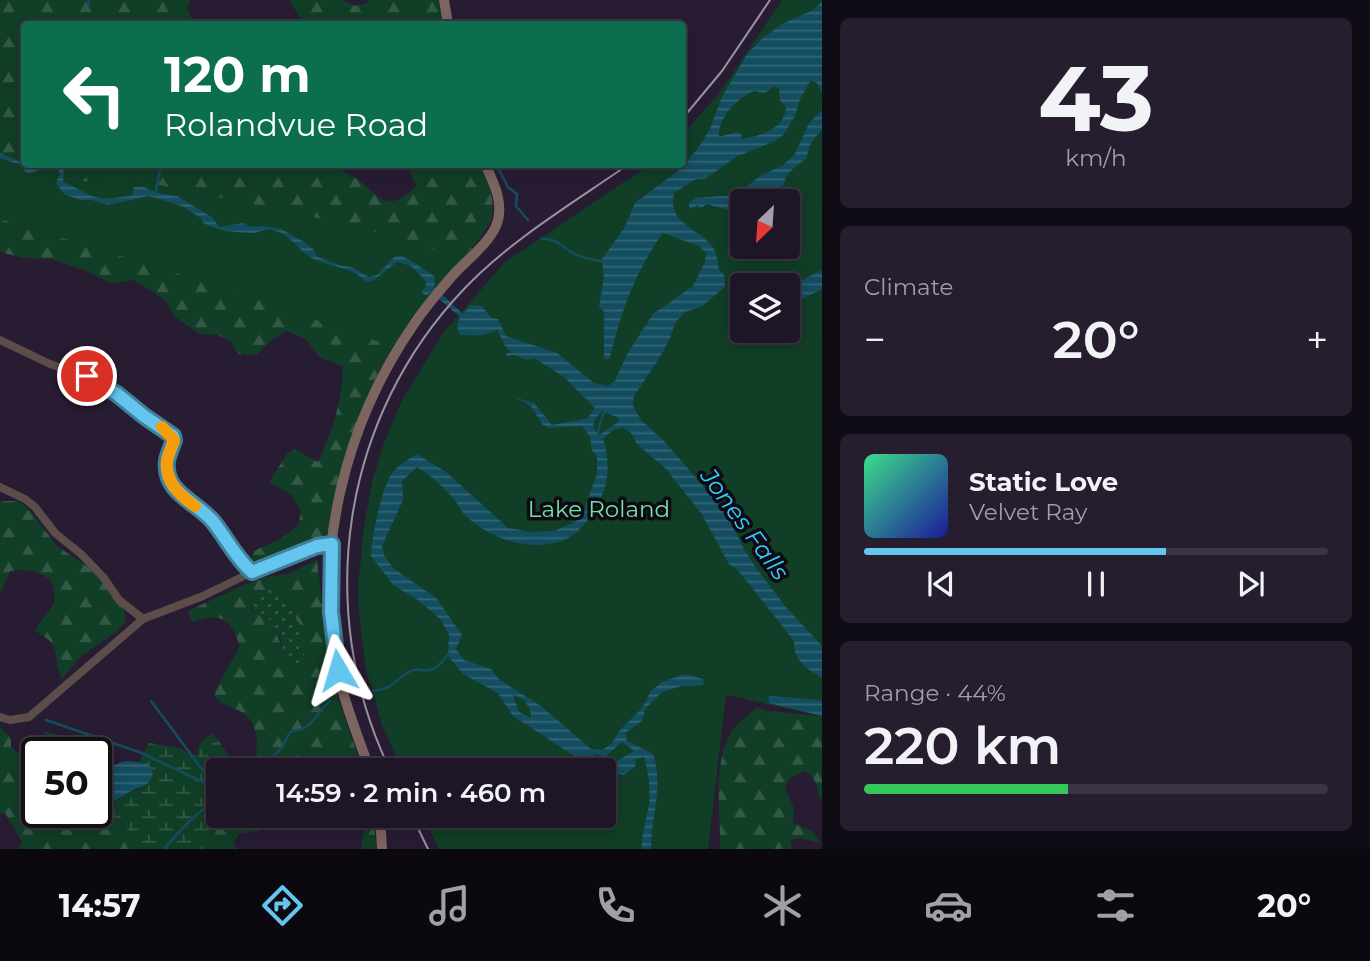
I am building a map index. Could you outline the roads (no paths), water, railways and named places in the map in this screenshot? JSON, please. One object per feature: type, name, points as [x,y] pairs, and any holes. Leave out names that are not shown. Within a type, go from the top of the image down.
[{"type":"main road","points":[[444,0],[448,21]]},
{"type":"main road","points":[[366,758],[348,711],[338,670],[331,612],[332,544],[344,476],[359,427],[391,359],[426,307],[496,225],[499,208],[497,192],[487,168]]},
{"type":"main road","points":[[381,828],[382,849]]},
{"type":"street","points":[[0,340],[50,364],[99,381],[167,430],[174,440],[167,464],[170,482],[182,496],[207,515],[232,551],[252,572]]},
{"type":"street","points":[[0,487],[26,499],[35,507],[55,533],[104,578],[119,600],[143,619]]},
{"type":"street","points":[[0,717],[9,720],[29,717],[143,619],[317,546],[332,544]]},
{"type":"water","points":[[822,1],[822,92],[817,83],[811,80],[800,99],[795,116],[777,140],[736,157],[705,179],[696,179],[674,193],[673,204],[680,220],[702,236],[714,249],[719,270],[724,274],[725,287],[701,307],[685,312],[675,323],[660,357],[634,396],[633,406],[641,420],[665,442],[727,514],[756,568],[785,606],[822,646],[822,678],[798,659],[794,641],[737,569],[729,564],[701,513],[666,469],[637,444],[631,433],[623,427],[613,430],[603,439],[608,469],[605,488],[597,507],[579,530],[568,538],[538,545],[498,537],[465,515],[440,485],[417,467],[402,481],[403,500],[382,546],[384,555],[393,568],[436,598],[462,635],[456,649],[464,660],[491,669],[500,680],[541,706],[591,749],[602,750],[612,743],[621,729],[642,708],[651,691],[662,682],[685,674],[703,679],[704,685],[682,686],[662,692],[645,709],[642,721],[625,733],[627,741],[653,754],[656,766],[657,789],[651,849],[642,849],[650,792],[644,757],[636,759],[635,767],[624,775],[616,773],[616,761],[634,751],[622,742],[606,756],[593,754],[597,758],[577,758],[513,716],[498,693],[463,674],[448,656],[449,635],[441,620],[418,600],[393,585],[371,556],[378,514],[391,475],[417,454],[446,472],[508,528],[531,532],[554,531],[573,523],[584,510],[597,474],[597,457],[592,450],[590,437],[582,426],[548,428],[542,424],[531,406],[516,398],[534,403],[552,425],[588,418],[595,408],[564,377],[534,358],[527,360],[515,355],[506,356],[507,353],[512,353],[505,346],[497,329],[484,335],[459,334],[457,325],[460,317],[431,292],[424,295],[422,292],[426,286],[425,280],[411,266],[397,262],[374,280],[366,282],[353,272],[307,255],[287,236],[277,231],[250,233],[220,229],[203,223],[202,219],[182,206],[149,196],[108,205],[92,200],[80,200],[64,194],[56,183],[60,174],[58,169],[53,168],[62,168],[63,182],[99,198],[132,196],[134,187],[144,187],[157,193],[177,196],[213,218],[219,227],[243,223],[251,227],[281,229],[304,242],[313,249],[316,256],[352,267],[369,277],[377,275],[394,257],[402,256],[435,277],[434,287],[463,314],[471,305],[482,306],[491,318],[498,319],[506,336],[557,353],[594,383],[608,386],[615,381],[627,354],[653,314],[693,286],[705,262],[706,253],[699,246],[663,233],[637,277],[624,309],[610,358],[606,360],[604,311],[599,307],[604,277],[602,259],[625,227],[635,203],[681,168],[686,168],[686,162],[710,129],[721,99],[747,54],[782,24],[815,9]],"holes":[[[774,86],[779,88],[780,100],[786,107],[785,115],[776,126],[749,138],[742,139],[741,133],[736,132],[719,137],[725,116],[741,98],[754,91],[765,93]],[[602,411],[619,418],[618,422],[599,435],[593,427],[595,419]],[[513,695],[520,698],[530,710],[531,718],[519,712]]]},
{"type":"water","points":[[822,110],[822,130],[808,149],[807,158],[789,173],[784,185],[776,189],[744,189],[760,176],[782,166],[795,154],[809,123]]},
{"type":"water","points":[[0,153],[21,162],[21,167],[18,164],[0,158]]},
{"type":"water","points":[[22,168],[45,168],[28,174]]},
{"type":"water","points":[[730,195],[730,210],[706,204],[691,209],[689,203],[696,198]]},
{"type":"water","points":[[822,270],[822,289],[800,300],[800,281]]},
{"type":"water","points":[[768,697],[820,700],[822,716],[769,703]]},
{"type":"water","points":[[126,761],[147,763],[153,772],[152,777],[145,785],[114,800],[112,767]]},
{"type":"waterway","points":[[88,6],[89,0]]},
{"type":"waterway","points":[[155,195],[160,168]]},
{"type":"waterway","points":[[498,168],[508,187],[517,194],[516,206],[528,220]]},
{"type":"waterway","points":[[541,239],[556,242],[580,256],[605,262]]},
{"type":"waterway","points":[[597,436],[603,414],[607,411]]},
{"type":"waterway","points":[[373,691],[390,686],[412,670],[435,668],[449,653]]},
{"type":"waterway","points":[[151,701],[206,775]]},
{"type":"waterway","points":[[271,758],[281,749],[290,732],[309,724],[330,701]]},
{"type":"waterway","points":[[46,720],[139,752],[206,783]]},
{"type":"waterway","points":[[164,849],[206,807]]},
{"type":"tram line","points":[[686,114],[722,71],[770,0]]},
{"type":"tram line","points":[[385,758],[366,709],[352,645],[347,581],[352,517],[366,455],[390,395],[423,339],[483,270],[565,207],[623,168]]},
{"type":"tram line","points":[[418,828],[428,849]]},
{"type":"park label","name":"Lake Roland","points":[[599,509]]},
{"type":"water label","name":"Jones Falls","points":[[745,524]]}]
